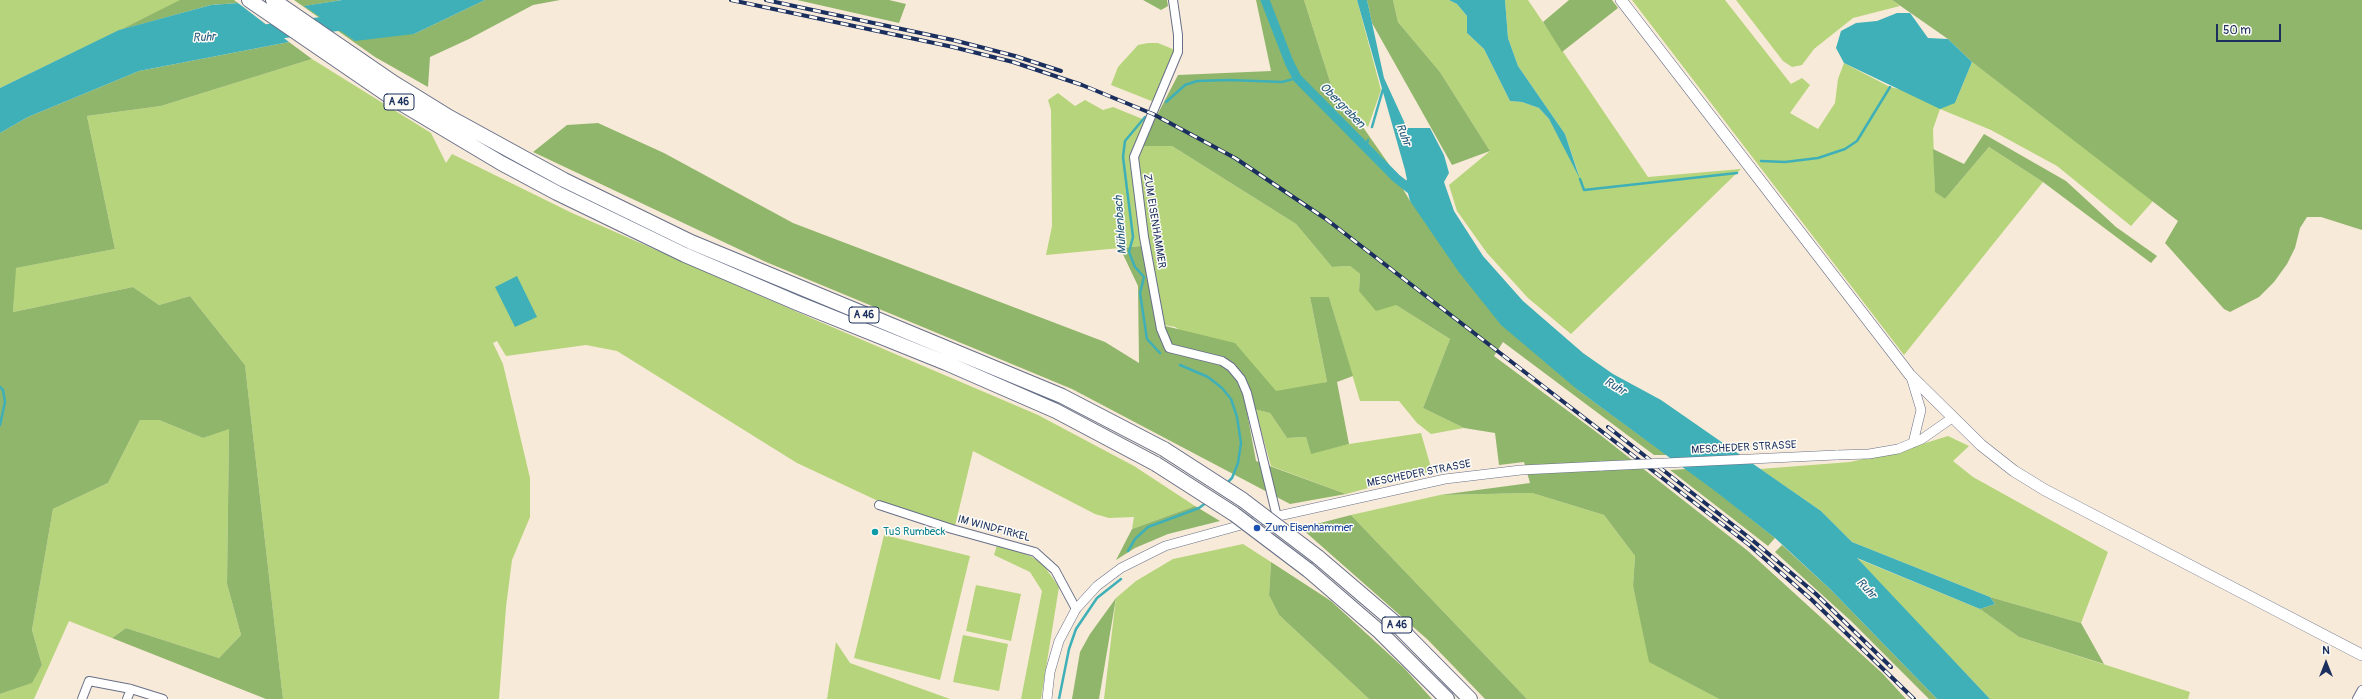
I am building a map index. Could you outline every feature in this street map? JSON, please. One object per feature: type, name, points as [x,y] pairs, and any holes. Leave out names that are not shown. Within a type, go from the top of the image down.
[{"type":"highway","name":"A 46","points":[[249,0],[392,98],[494,159],[557,193],[692,258],[946,363],[1056,412],[1156,464],[1234,514],[1308,570],[1380,632],[1447,699]]},
{"type":"highway","name":"A 46","points":[[273,0],[394,83],[462,124],[564,180],[698,245],[1062,396],[1164,449],[1243,500],[1318,557],[1408,635],[1470,699]]},
{"type":"main road","points":[[1622,0],[1910,375],[1952,418],[1997,458],[2045,490],[2362,655]]},
{"type":"street","name":"ZUM EISENHAMMER","points":[[1173,0],[1178,35],[1178,52],[1134,157],[1144,237],[1161,330],[1169,348],[1222,361],[1231,367],[1240,379],[1247,393],[1277,517]]},
{"type":"street","points":[[1910,375],[1921,410],[1913,443]]},
{"type":"street","name":"MESCHEDER STRASSE","points":[[1047,699],[1050,672],[1059,641],[1076,609],[1106,578],[1150,552],[1198,535],[1464,476],[1521,470],[1883,452],[1913,443],[1936,431],[1952,418]]},
{"type":"street","name":"IM WINDFIRKEL","points":[[879,505],[952,529],[1035,552],[1056,570],[1076,609]]},
{"type":"street","points":[[82,699],[89,681],[131,689],[162,699]]},
{"type":"street","points":[[127,699],[131,689]]},
{"type":"street","points":[[2357,699],[2362,690]]},
{"type":"green space","points":[[0,0],[180,0],[180,1],[0,88]]},
{"type":"green space","points":[[180,0],[234,0],[238,3],[211,5],[120,30]]},
{"type":"green space","points":[[294,0],[342,0],[305,6],[414,34],[485,0],[560,0],[533,5],[469,39],[430,57],[428,87],[375,57]]},
{"type":"green space","points":[[797,0],[889,0],[906,4],[899,23]]},
{"type":"green space","points":[[1143,0],[1167,0],[1168,6],[1161,10]]},
{"type":"green space","points":[[1256,0],[1304,0],[1334,94],[1358,120],[1388,163],[1410,201],[1579,391],[1667,455],[1654,455],[1503,342],[1494,356],[1599,434],[1748,551],[1882,673],[1906,699],[1719,699],[1649,662],[1633,586],[1635,556],[1604,515],[1532,493],[1440,495],[1530,483],[1524,462],[1499,465],[1495,433],[1464,428],[1423,408],[1450,339],[1396,305],[1376,311],[1359,291],[1360,274],[1350,266],[1332,267],[1296,224],[1172,146],[1141,146],[1178,75],[1271,71]]},
{"type":"green space","points":[[1304,0],[1357,0],[1381,90],[1368,127],[1334,94]]},
{"type":"green space","points":[[1367,0],[1393,0],[1398,22],[1440,72],[1490,151],[1452,165],[1372,23]]},
{"type":"green space","points":[[1393,0],[1449,0],[1457,4],[1467,16],[1467,33],[1484,49],[1510,101],[1522,102],[1539,108],[1549,119],[1579,175],[1565,134],[1518,66],[1508,38],[1505,0],[1528,0],[1648,177],[1741,169],[1571,334],[1528,298],[1487,253],[1457,211],[1449,185],[1490,151],[1440,72],[1398,22]]},
{"type":"green space","points":[[1569,0],[1612,0],[1618,8],[1562,52],[1543,22]]},
{"type":"green space","points":[[1632,0],[1725,0],[1791,84],[1802,78],[1810,85],[1790,113],[1818,129],[1835,103],[1838,79],[1844,63],[1890,87],[1955,103],[1972,62],[2153,201],[2131,226],[2057,166],[1991,130],[1940,109],[1933,129],[1935,191],[1945,199],[1989,147],[2043,182],[1904,355]]},
{"type":"green space","points":[[1736,0],[1892,0],[1900,6],[1853,18],[1814,49],[1802,65],[1792,67],[1783,61]]},
{"type":"green space","points":[[1892,0],[2362,0],[2362,230],[2321,217],[2307,217],[2300,228],[2295,248],[2287,264],[2274,282],[2259,297],[2230,312],[2224,309],[2165,243],[2178,221],[1972,62],[1948,39]]},
{"type":"green space","points":[[289,42],[312,59],[161,106],[87,116],[115,249],[16,268],[13,312],[133,287],[159,305],[190,296],[245,365],[283,699],[266,699],[112,638],[126,628],[219,658],[241,635],[227,584],[229,429],[203,438],[159,420],[140,420],[108,483],[53,509],[32,630],[42,665],[32,683],[0,694],[0,133],[28,117],[139,71]]},
{"type":"green space","points":[[1158,43],[1175,50],[1154,102],[1111,85],[1118,67],[1138,45]]},
{"type":"green space","points":[[312,59],[431,133],[446,163],[452,154],[572,213],[811,318],[1038,415],[1134,466],[1195,506],[1132,529],[1134,517],[1109,518],[1095,514],[973,451],[955,526],[876,500],[797,463],[617,351],[586,345],[506,356],[497,341],[493,343],[503,364],[530,478],[530,517],[512,560],[506,607],[499,699],[283,699],[245,365],[190,296],[159,305],[133,287],[13,312],[15,268],[115,249],[87,116],[161,106]]},
{"type":"green space","points":[[1058,93],[1075,106],[1085,100],[1103,110],[1113,107],[1145,120],[1130,156],[1141,246],[1046,255],[1052,226],[1051,110],[1048,100]]},
{"type":"green space","points":[[598,123],[664,153],[793,223],[1105,342],[1139,363],[1138,286],[1120,248],[1141,246],[1157,324],[1235,343],[1276,391],[1327,382],[1310,297],[1329,297],[1353,376],[1337,382],[1349,444],[1311,454],[1306,437],[1287,438],[1270,413],[1246,407],[1256,461],[1346,494],[1290,504],[1072,389],[766,262],[533,152],[567,125]]},
{"type":"green space","points":[[1984,134],[2066,181],[2116,227],[2157,256],[2151,263],[2043,182],[1989,147],[1945,199],[1935,192],[1933,149],[1964,164]]},
{"type":"green space","points":[[1141,146],[1172,146],[1296,224],[1332,267],[1350,266],[1360,274],[1359,291],[1396,305],[1450,339],[1423,408],[1464,428],[1431,434],[1417,423],[1399,401],[1360,401],[1329,297],[1310,297],[1327,382],[1278,394],[1175,327],[1160,324],[1137,159]]},
{"type":"green space","points":[[1255,409],[1270,413],[1287,438],[1306,437],[1311,453],[1349,444],[1421,433],[1432,471],[1346,494],[1271,466]]},
{"type":"green space","points":[[140,420],[159,420],[203,438],[229,428],[227,584],[241,635],[219,658],[126,628],[112,638],[69,621],[34,699],[0,699],[0,694],[31,683],[42,665],[32,630],[53,509],[108,483]]},
{"type":"green space","points":[[1948,436],[1969,446],[1953,461],[1973,477],[2108,552],[2081,623],[1990,597],[1852,542],[1821,511],[1760,469],[1850,462],[1903,450]]},
{"type":"green space","points":[[1686,469],[1775,538],[1768,546],[1670,470]]},
{"type":"green space","points":[[1532,493],[1604,515],[1635,556],[1633,586],[1650,662],[1719,699],[1527,699],[1351,515],[1440,495]]},
{"type":"green space","points":[[1195,506],[1220,521],[1168,534],[1135,548],[1116,560],[1132,529]]},
{"type":"green space","points":[[1351,515],[1527,699],[1485,699],[1428,640],[1301,528]]},
{"type":"green space","points":[[884,535],[970,556],[940,680],[854,658]]},
{"type":"green space","points":[[1243,544],[1271,562],[1269,595],[1279,615],[1369,699],[1104,699],[1116,598],[1136,581],[1173,559]]},
{"type":"green space","points":[[997,545],[1030,556],[1042,563],[1059,587],[1041,699],[1021,699],[1042,591],[1030,572],[994,555]]},
{"type":"green space","points":[[1782,545],[1830,589],[1937,699],[1929,699],[1851,621],[1775,552]]},
{"type":"green space","points":[[1856,558],[1980,609],[2019,637],[2190,692],[2188,699],[1990,699]]},
{"type":"green space","points":[[1271,562],[1331,601],[1404,668],[1432,699],[1369,699],[1279,615],[1269,595]]},
{"type":"green space","points":[[976,585],[1021,594],[1011,641],[966,631]]},
{"type":"green space","points":[[1990,597],[2081,623],[2104,664],[2019,637],[1980,609],[1995,604]]},
{"type":"green space","points":[[1116,598],[1099,699],[1072,699],[1080,652],[1090,634]]},
{"type":"green space","points":[[963,635],[1008,644],[999,691],[953,682]]},
{"type":"green space","points":[[836,642],[850,663],[950,699],[827,699]]},
{"type":"water","points":[[342,0],[485,0],[414,34],[355,41],[304,6]]},
{"type":"water","points":[[1357,0],[1367,0],[1384,78],[1407,128],[1430,128],[1444,155],[1449,173],[1444,182],[1454,211],[1483,256],[1523,301],[1583,353],[1613,374],[1661,400],[1821,511],[1852,542],[1990,597],[1995,604],[1980,609],[1857,558],[1990,699],[1937,699],[1830,589],[1775,538],[1715,491],[1579,391],[1501,325],[1458,271],[1410,201],[1405,181],[1407,180],[1405,170]]},
{"type":"water","points":[[1449,0],[1505,0],[1508,38],[1518,66],[1565,134],[1580,179],[1549,119],[1539,108],[1522,102],[1510,101],[1484,49],[1467,33],[1467,16],[1457,4]]},
{"type":"water","points":[[238,3],[289,42],[139,71],[28,117],[0,133],[0,88],[119,30],[211,5]]},
{"type":"water","points":[[1897,13],[1910,13],[1928,38],[1948,39],[1972,62],[1955,103],[1940,109],[1844,63],[1836,48],[1841,31],[1856,23],[1877,21]]},
{"type":"water","points":[[517,276],[537,317],[515,327],[495,287]]},
{"type":"waterway","name":"Obergraben","points":[[1265,0],[1289,62],[1297,78],[1396,178],[1415,193]]},
{"type":"waterway","name":"Ruhr","points":[[254,34],[352,21]]},
{"type":"waterway","name":"Mühlenbach","points":[[1166,102],[1185,85],[1197,81],[1229,80],[1282,82],[1297,78]]},
{"type":"waterway","points":[[1761,161],[1785,162],[1818,158],[1845,149],[1857,141],[1890,87]]},
{"type":"waterway","points":[[1372,127],[1383,89]]},
{"type":"waterway","name":"Mühlenbach","points":[[1145,117],[1125,141],[1123,157],[1133,237],[1129,252],[1135,267],[1144,277],[1140,293],[1147,339],[1160,353]]},
{"type":"waterway","name":"Obergraben","points":[[1366,147],[1368,140]]},
{"type":"waterway","points":[[1580,179],[1584,190],[1737,173]]},
{"type":"waterway","name":"Mühlenbach","points":[[1180,365],[1208,377],[1222,388],[1231,399],[1237,417],[1241,443],[1238,463],[1232,478],[1227,483]]},
{"type":"waterway","points":[[0,387],[3,390],[5,402],[0,425]]},
{"type":"waterway","name":"Mühlenbach","points":[[1128,551],[1135,539],[1148,527],[1199,508],[1207,502]]},
{"type":"waterway","name":"Mühlenbach","points":[[1059,699],[1069,649],[1076,629],[1097,598],[1121,579]]},
{"type":"railway","points":[[731,0],[953,47],[1013,62],[1082,85],[1153,114],[1235,158],[1326,219],[1748,544],[1812,600],[1914,699]]},
{"type":"railway","points":[[766,0],[953,40],[1015,56],[1061,71]]},
{"type":"railway","points":[[1608,427],[1751,539],[1816,594],[1891,667]]},
{"type":"place","name":"Zum Eisenhammer","points":[[1257,528]]},
{"type":"place","name":"TuS Rumbeck","points":[[875,532]]}]
